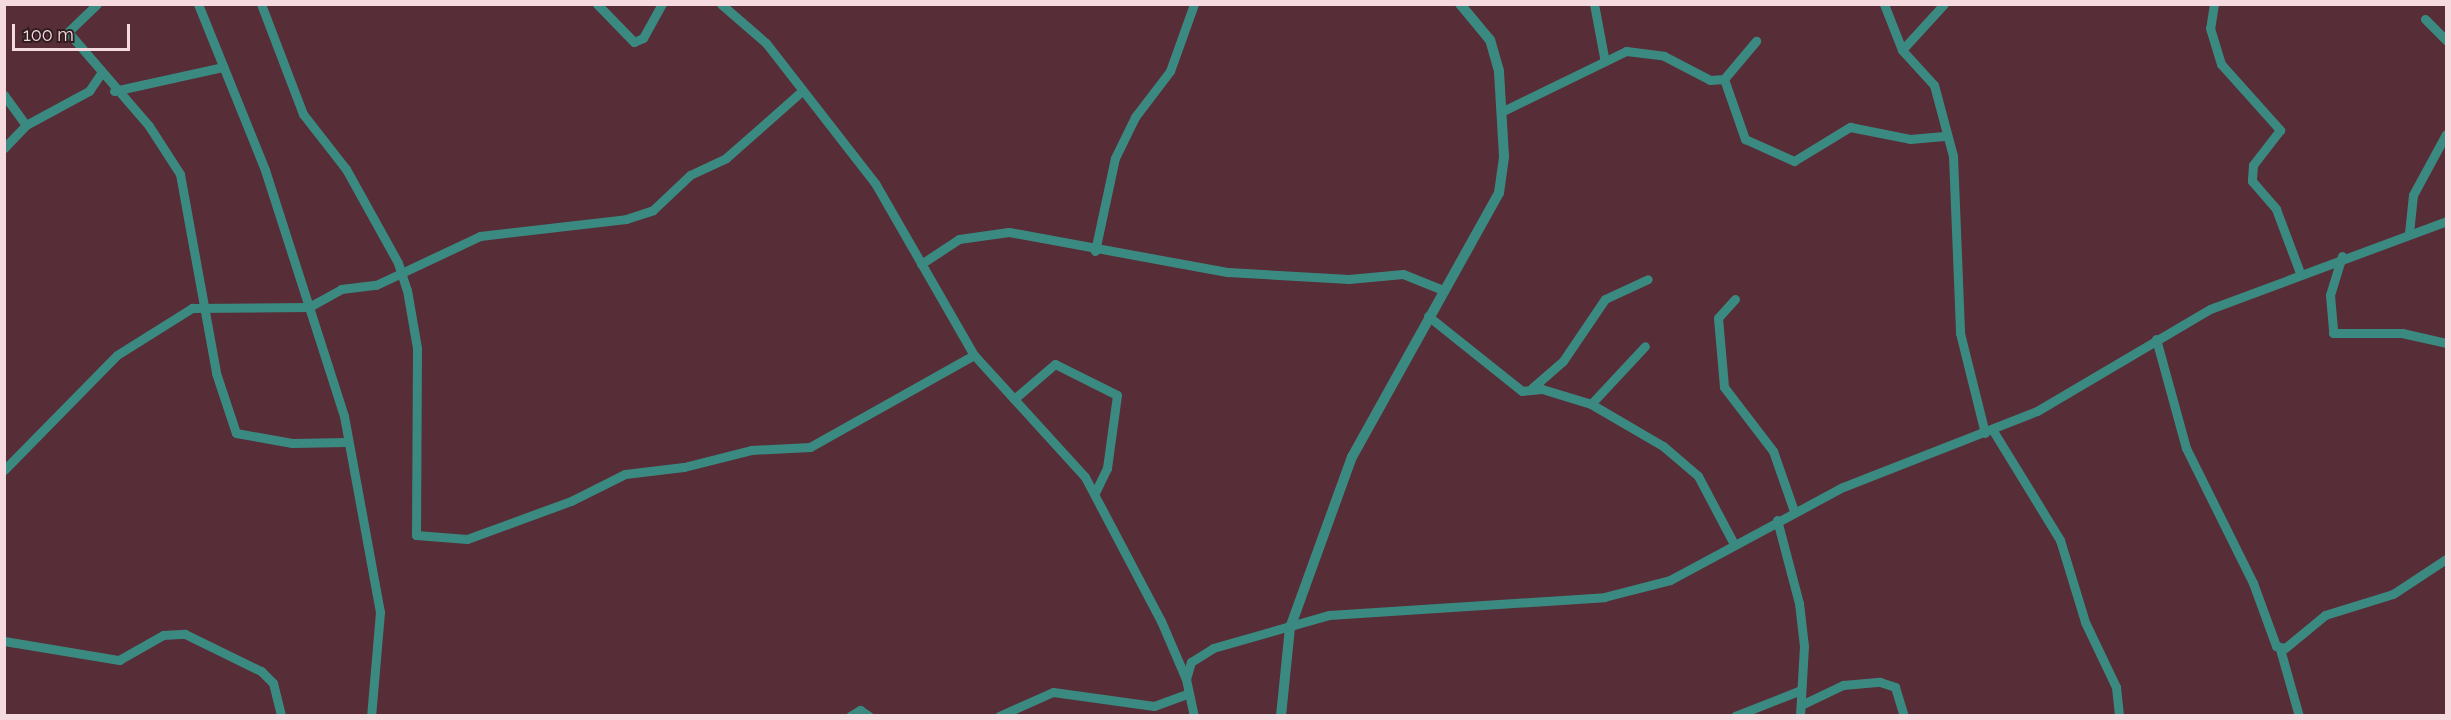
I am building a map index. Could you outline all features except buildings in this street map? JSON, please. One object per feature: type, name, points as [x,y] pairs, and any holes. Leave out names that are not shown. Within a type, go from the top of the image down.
[{"type":"street","points":[[97,4],[68,32],[102,72],[114,91],[149,126],[180,174],[203,304],[226,412],[239,437],[346,442]]},
{"type":"street","points":[[198,4],[265,171],[338,394],[380,612],[374,715]]},
{"type":"street","points":[[261,4],[303,114],[346,169],[402,273],[417,348],[412,528],[429,539],[484,535],[625,474],[684,467],[751,450],[810,447],[974,355]]},
{"type":"street","points":[[597,4],[631,42],[643,38],[662,4]]},
{"type":"street","points":[[721,4],[766,43],[875,183],[974,355],[1095,493],[1186,679],[1194,716]]},
{"type":"street","points":[[1095,251],[1115,158],[1135,117],[1170,71],[1194,4]]},
{"type":"street","points":[[1281,716],[1290,628],[1352,457],[1428,316],[1499,193],[1503,111],[1490,40],[1460,4]]},
{"type":"street","points":[[1594,4],[1604,57]]},
{"type":"street","points":[[1884,4],[1902,50],[1934,85],[1953,156],[1960,333],[1988,431],[2060,540],[2085,622],[2116,687],[2119,716]]},
{"type":"street","points":[[1902,50],[1944,4]]},
{"type":"street","points":[[2214,4],[2210,28],[2221,64],[2280,130],[2253,165],[2252,181],[2276,209],[2300,273]]},
{"type":"street","points":[[2425,19],[2446,40]]},
{"type":"street","points":[[1503,111],[1546,93],[1604,57],[1648,51],[1710,80],[1724,79],[1756,41]]},
{"type":"street","points":[[114,91],[223,67]]},
{"type":"street","points":[[4,148],[26,125],[79,98],[102,72]]},
{"type":"street","points":[[1724,79],[1745,139],[1794,161],[1850,127],[1910,139],[1947,136]]},
{"type":"street","points":[[4,470],[134,341],[203,304],[309,307],[332,293],[376,285],[480,236],[627,219],[653,210],[690,175],[726,158],[802,91]]},
{"type":"street","points":[[4,95],[26,125]]},
{"type":"street","points":[[2409,233],[2414,195],[2446,134]]},
{"type":"street","points":[[1186,679],[1198,655],[1329,615],[1633,592],[1670,580],[1794,511],[1988,431],[2074,392],[2156,339],[2221,304],[2342,256],[2446,221]]},
{"type":"street","points":[[921,264],[959,239],[1001,233],[1095,251],[1135,252],[1267,275],[1403,274],[1443,290]]},
{"type":"street","points":[[2342,256],[2330,295],[2333,333],[2402,333],[2446,343]]},
{"type":"street","points":[[1428,316],[1517,388],[1532,388],[1543,385],[1563,361],[1605,299],[1648,279]]},
{"type":"street","points":[[1735,299],[1718,318],[1724,387],[1773,451],[1794,511]]},
{"type":"street","points":[[2156,339],[2186,448],[2212,493],[2280,649],[2299,716]]},
{"type":"street","points":[[1591,404],[1645,346]]},
{"type":"street","points":[[1014,399],[1055,364],[1117,395],[1107,468],[1095,493]]},
{"type":"street","points":[[1543,385],[1628,422],[1698,476],[1734,544]]},
{"type":"street","points":[[1777,520],[1795,573],[1804,646],[1800,716]]},
{"type":"street","points":[[2280,649],[2325,615],[2394,594],[2446,559]]},
{"type":"street","points":[[4,641],[119,660],[163,635],[185,634],[261,671],[273,683],[281,716]]},
{"type":"street","points":[[1801,705],[1843,686],[1880,682],[1895,687],[1905,716]]},
{"type":"street","points":[[1735,716],[1801,690]]},
{"type":"street","points":[[999,716],[1053,692],[1154,706],[1189,693]]},
{"type":"street","points":[[850,716],[860,710],[869,716]]}]
